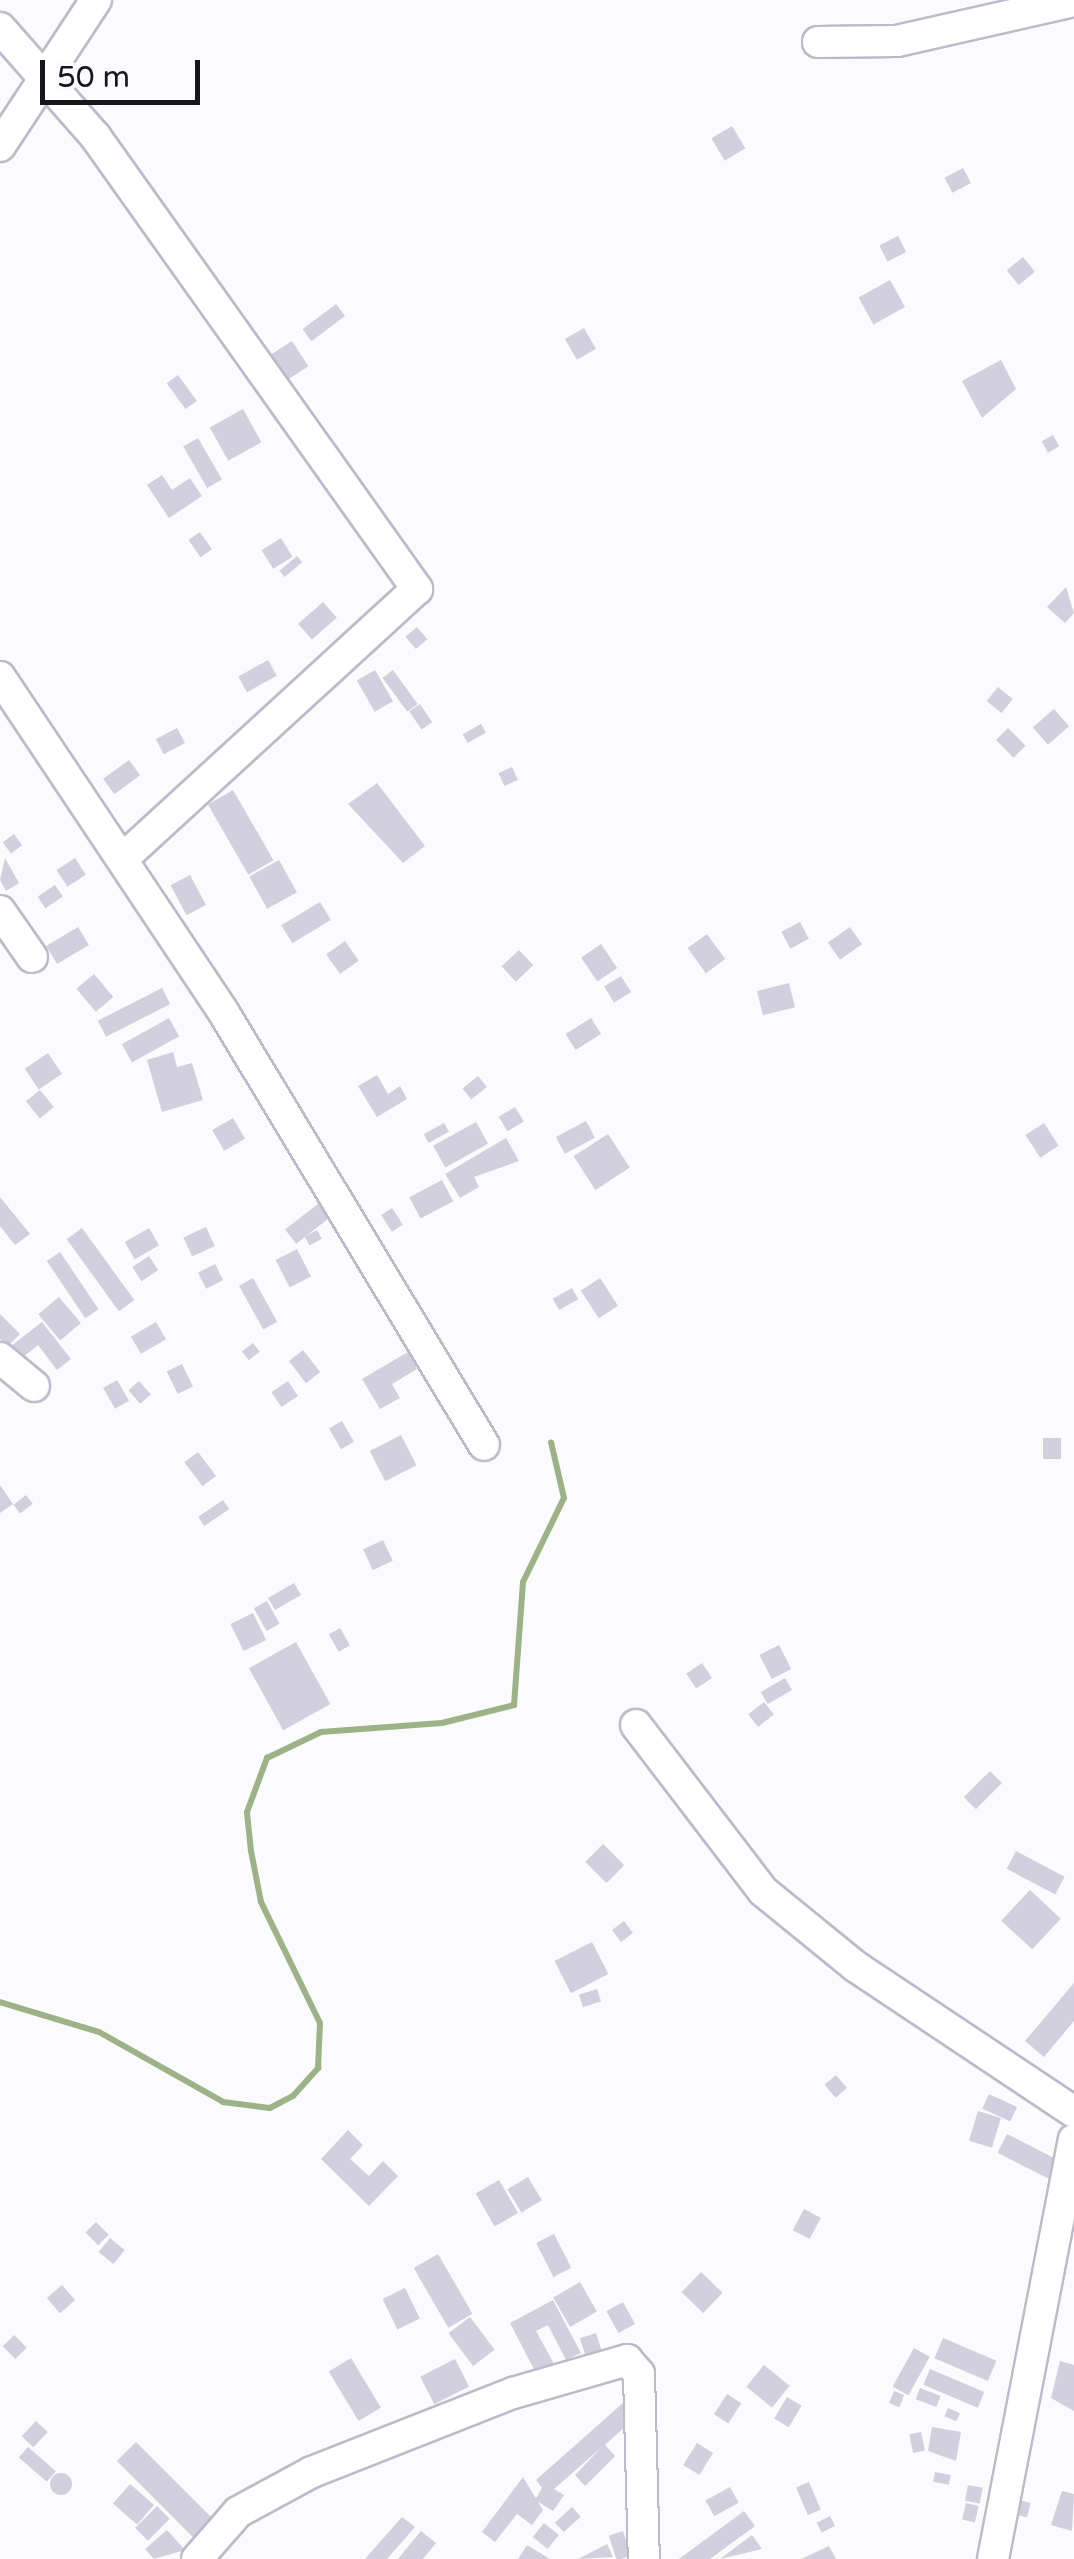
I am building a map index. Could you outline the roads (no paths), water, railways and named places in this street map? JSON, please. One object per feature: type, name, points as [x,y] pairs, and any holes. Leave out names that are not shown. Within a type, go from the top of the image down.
[{"type":"street","points":[[0,146],[96,0]]},
{"type":"street","points":[[818,42],[897,41],[1074,1]]},
{"type":"street","points":[[0,28],[42,86],[94,136],[417,589],[122,859]]},
{"type":"street","points":[[0,677],[122,859],[484,1445]]},
{"type":"street","points":[[0,910],[32,957]]},
{"type":"street","points":[[0,1358],[34,1386]]},
{"type":"street","points":[[636,1725],[763,1891],[855,1966],[1074,2112]]},
{"type":"street","points":[[994,2559],[1074,2140]]},
{"type":"street","points":[[197,2559],[238,2512],[312,2472],[513,2393],[627,2360],[639,2374],[644,2559]]},
{"type":"waterway","points":[[0,2002],[99,2032],[223,2102],[270,2108],[293,2096],[318,2068],[320,2023],[261,1902],[247,1812],[267,1758],[321,1732],[442,1723],[514,1705],[523,1582],[564,1498],[551,1442]]}]
